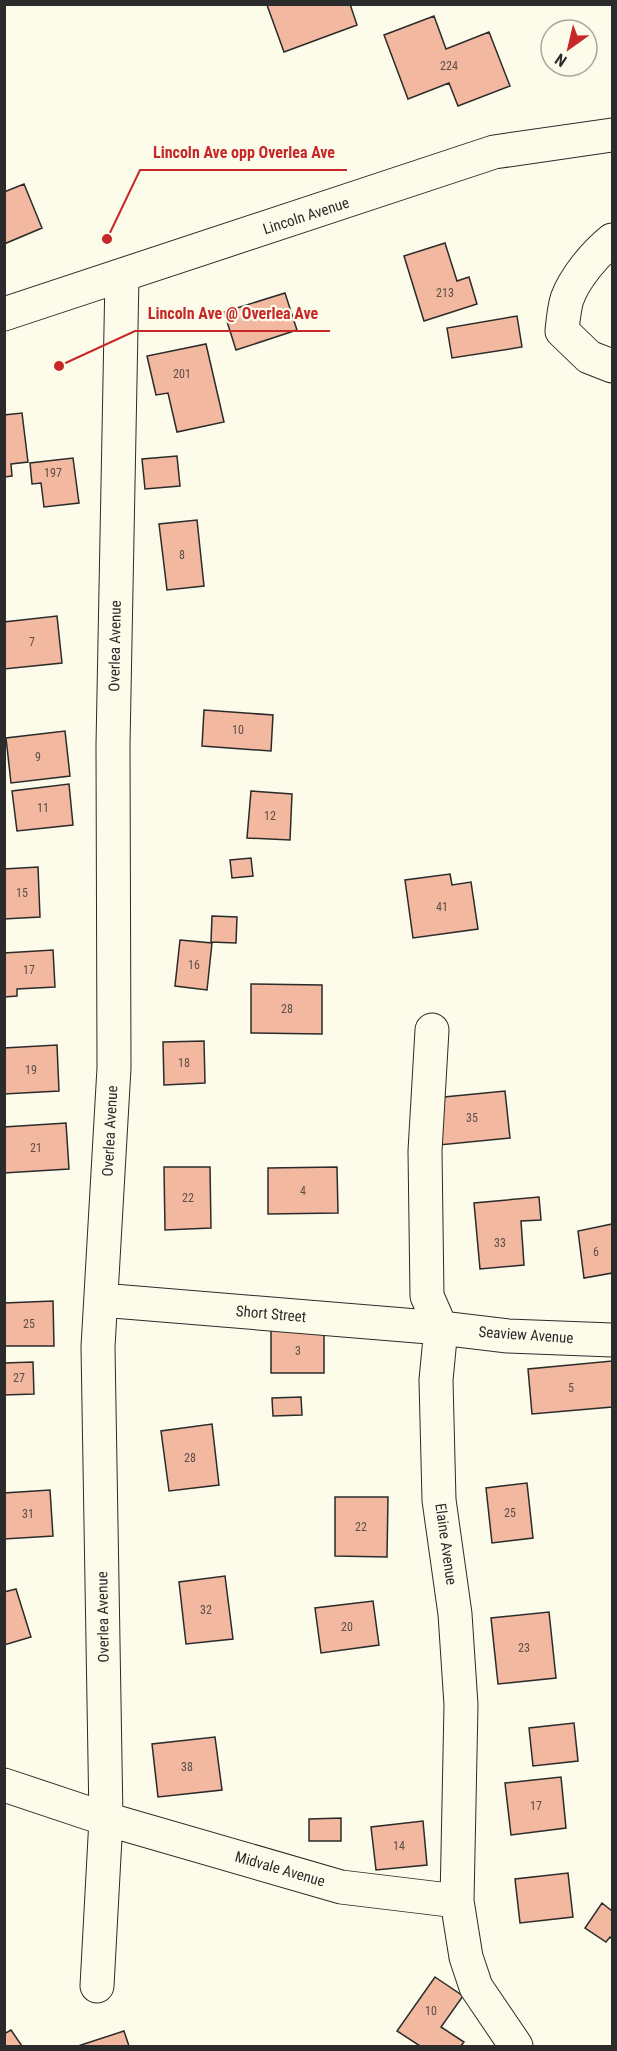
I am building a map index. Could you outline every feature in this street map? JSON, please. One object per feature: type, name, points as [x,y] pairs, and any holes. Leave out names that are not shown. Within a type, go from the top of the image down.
[{"type":"street","name":"Lincoln Avenue","points":[[4,314],[494,152],[612,135]]},
{"type":"street","points":[[612,240],[603,247],[579,278],[567,300],[562,331],[589,357],[612,366]]},
{"type":"street","name":"Overlea Avenue","points":[[97,1986],[106,1819],[98,1347],[114,1068],[113,745],[122,276]]},
{"type":"street","name":"Elaine Avenue","points":[[432,1030],[425,1151],[427,1296],[441,1328],[436,1380],[439,1500],[455,1614],[461,1705],[457,1901],[466,1957],[476,1987],[516,2046]]},
{"type":"street","name":"Short Street","points":[[101,1300],[441,1328]]},
{"type":"street","name":"Seaview Avenue","points":[[441,1328],[508,1336],[612,1340]]},
{"type":"street","name":"Midvale Avenue","points":[[4,1785],[106,1819],[341,1887],[457,1901]]},
{"type":"building","points":[[350,4],[357,25],[284,52],[267,5]]},
{"type":"building","points":[[434,16],[446,49],[489,32],[510,86],[458,106],[449,83],[408,99],[384,35]]},
{"type":"building","points":[[24,184],[42,228],[4,244],[4,192]]},
{"type":"building","points":[[445,243],[457,281],[469,277],[477,304],[424,321],[404,256]]},
{"type":"building","points":[[285,293],[297,330],[236,350],[224,312]]},
{"type":"building","points":[[517,316],[522,347],[452,358],[447,328]]},
{"type":"building","points":[[206,344],[224,422],[177,432],[168,393],[156,395],[147,356]]},
{"type":"building","points":[[22,413],[28,462],[11,464],[12,476],[4,477],[4,415]]},
{"type":"building","points":[[177,456],[180,486],[145,489],[142,459]]},
{"type":"building","points":[[73,458],[79,503],[44,507],[41,483],[32,484],[30,463]]},
{"type":"building","points":[[197,520],[204,586],[167,590],[159,524]]},
{"type":"building","points":[[57,616],[62,663],[4,669],[4,622]]},
{"type":"building","points":[[204,710],[273,715],[271,751],[202,746]]},
{"type":"building","points":[[65,731],[70,776],[11,783],[6,738]]},
{"type":"building","points":[[69,784],[73,825],[17,831],[12,791]]},
{"type":"building","points":[[251,791],[292,794],[290,840],[247,838]]},
{"type":"building","points":[[251,858],[253,876],[232,878],[230,860]]},
{"type":"building","points":[[38,867],[40,917],[4,919],[4,869]]},
{"type":"building","points":[[450,874],[452,885],[471,882],[478,929],[413,938],[405,880]]},
{"type":"building","points":[[212,916],[237,917],[236,943],[211,942]]},
{"type":"building","points":[[180,940],[212,943],[207,990],[175,986]]},
{"type":"building","points":[[53,950],[55,987],[17,989],[17,996],[4,997],[4,953]]},
{"type":"building","points":[[251,984],[322,985],[322,1034],[251,1033]]},
{"type":"building","points":[[204,1041],[205,1083],[164,1085],[163,1042]]},
{"type":"building","points":[[57,1045],[59,1091],[4,1094],[4,1048]]},
{"type":"building","points":[[505,1091],[510,1138],[439,1145],[434,1098]]},
{"type":"building","points":[[66,1123],[69,1169],[4,1173],[4,1127]]},
{"type":"building","points":[[164,1167],[210,1167],[211,1228],[165,1230]]},
{"type":"building","points":[[337,1167],[338,1213],[268,1214],[268,1168]]},
{"type":"building","points":[[539,1197],[541,1220],[521,1221],[524,1265],[480,1269],[474,1203]]},
{"type":"building","points":[[612,1224],[612,1273],[584,1278],[578,1231]]},
{"type":"building","points":[[53,1301],[54,1346],[4,1346],[4,1303]]},
{"type":"building","points":[[271,1328],[324,1329],[324,1373],[271,1373]]},
{"type":"building","points":[[612,1361],[612,1407],[532,1414],[528,1369]]},
{"type":"building","points":[[33,1362],[34,1394],[4,1395],[4,1363]]},
{"type":"building","points":[[301,1397],[302,1415],[273,1416],[272,1398]]},
{"type":"building","points":[[212,1424],[219,1485],[169,1491],[161,1431]]},
{"type":"building","points":[[527,1483],[533,1538],[492,1543],[486,1488]]},
{"type":"building","points":[[50,1490],[53,1536],[4,1539],[4,1493]]},
{"type":"building","points":[[335,1497],[388,1497],[387,1557],[335,1556]]},
{"type":"building","points":[[225,1576],[233,1639],[186,1644],[179,1582]]},
{"type":"building","points":[[16,1589],[31,1637],[4,1645],[4,1592]]},
{"type":"building","points":[[373,1601],[379,1645],[321,1653],[315,1608]]},
{"type":"building","points":[[549,1612],[556,1678],[498,1684],[491,1618]]},
{"type":"building","points":[[574,1723],[578,1761],[533,1766],[529,1728]]},
{"type":"building","points":[[215,1737],[222,1790],[158,1797],[152,1744]]},
{"type":"building","points":[[561,1777],[566,1828],[511,1835],[505,1783]]},
{"type":"building","points":[[341,1818],[341,1841],[309,1841],[309,1819]]},
{"type":"building","points":[[423,1821],[427,1865],[376,1870],[371,1827]]},
{"type":"building","points":[[568,1873],[573,1917],[520,1923],[515,1879]]},
{"type":"building","points":[[602,1903],[612,1911],[612,1939],[610,1937],[606,1942],[585,1928]]},
{"type":"building","points":[[435,1977],[463,1996],[441,2027],[464,2042],[461,2046],[420,2046],[397,2031]]},
{"type":"building","points":[[11,2030],[22,2046],[4,2046],[4,2034]]},
{"type":"building","points":[[124,2031],[129,2046],[78,2046]]},
{"type":"place","name":"Lincoln Ave opp Overlea Ave","points":[[107,239]]},
{"type":"place","name":"Lincoln Ave @ Overlea Ave","points":[[59,366]]}]
